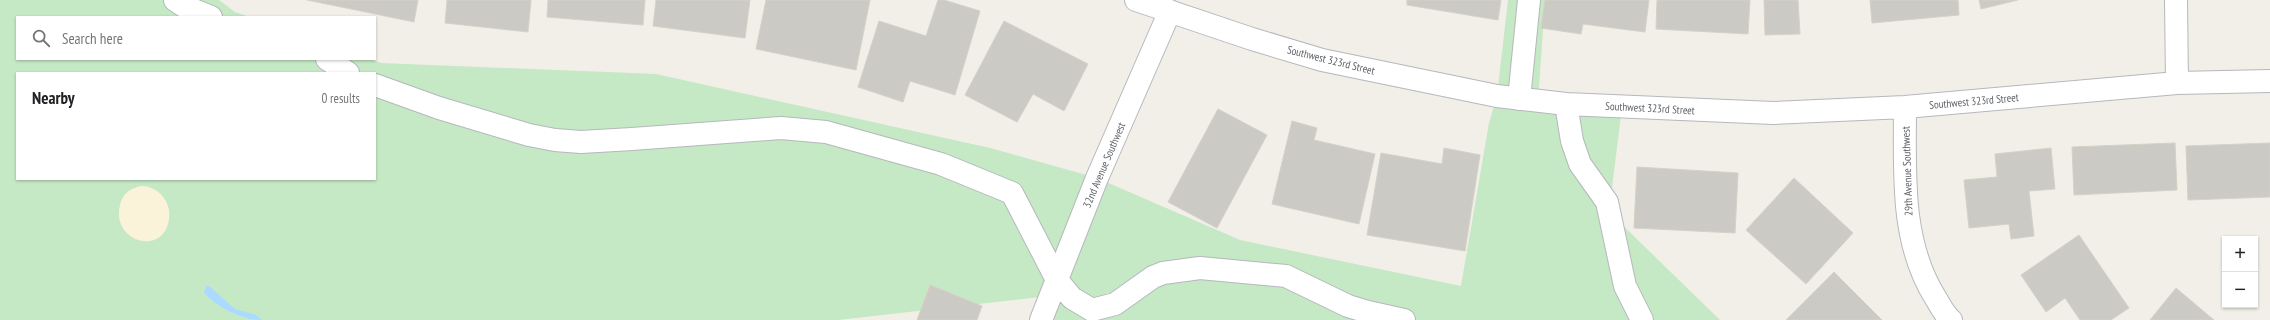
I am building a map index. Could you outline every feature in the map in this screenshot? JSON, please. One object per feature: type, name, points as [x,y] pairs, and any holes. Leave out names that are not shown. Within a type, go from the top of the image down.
[{"type":"street","points":[[175,0],[184,6],[209,16]]},
{"type":"street","name":"Southwest 323rd Street","points":[[1136,0],[1252,39],[1322,60],[1401,77],[1519,99],[1566,104],[1773,113],[1905,107],[2177,83],[2270,81]]},
{"type":"street","points":[[1519,99],[1529,0]]},
{"type":"street","points":[[2176,0],[2177,83]]},
{"type":"street","name":"32nd Avenue Southwest","points":[[1041,320],[1097,178],[1170,11]]},
{"type":"street","points":[[328,60],[346,72]]},
{"type":"street","points":[[376,85],[439,108],[529,136],[555,140],[581,142],[619,140],[781,128],[826,132],[933,162],[1012,193],[1057,280],[1072,298],[1092,310],[1103,309],[1115,304],[1152,277],[1163,273],[1200,268],[1286,276],[1348,306],[1404,320]]},
{"type":"street","points":[[1566,104],[1572,141],[1580,164],[1607,202],[1617,254],[1626,286],[1642,320]]},
{"type":"street","name":"29th Avenue Southwest","points":[[1905,107],[1905,182],[1913,247],[1924,280],[1951,320]]},
{"type":"green space","points":[[0,0],[219,0],[235,12],[247,16],[16,16],[16,60],[374,60],[381,63],[656,74],[990,148],[1097,178],[1240,240],[1461,286],[1489,123],[1497,96],[1508,0],[1545,0],[1538,102],[1622,107],[1609,212],[1720,320],[1041,320],[1049,296],[838,320],[0,320]]},
{"type":"sand","points":[[141,186],[154,189],[159,193],[164,198],[169,210],[168,224],[163,234],[155,239],[146,241],[137,240],[129,235],[122,227],[119,217],[121,201],[125,195],[130,190]]},
{"type":"water","points":[[206,286],[209,286],[235,309],[256,315],[262,320],[246,318],[223,308],[204,293]]},
{"type":"building","points":[[307,0],[418,0],[414,22]]},
{"type":"building","points":[[447,0],[531,0],[528,32],[445,23]]},
{"type":"building","points":[[548,0],[645,0],[643,25],[547,17]]},
{"type":"building","points":[[656,0],[750,0],[745,38],[653,26]]},
{"type":"building","points":[[766,0],[870,0],[856,70],[756,49]]},
{"type":"building","points":[[938,0],[944,0],[980,11],[955,95],[910,81],[903,102],[858,87],[879,21],[926,36]]},
{"type":"building","points":[[1407,0],[1501,0],[1498,20],[1407,5]]},
{"type":"building","points":[[1545,0],[1649,0],[1645,32],[1583,24],[1581,34],[1541,28]]},
{"type":"building","points":[[1657,0],[1750,0],[1748,34],[1656,29]]},
{"type":"building","points":[[1764,0],[1798,0],[1800,34],[1765,35]]},
{"type":"building","points":[[1870,0],[1958,0],[1959,15],[1872,23]]},
{"type":"building","points":[[1979,0],[2018,0],[1981,9]]},
{"type":"building","points":[[1004,21],[1088,64],[1064,111],[1033,94],[1017,122],[965,95]]},
{"type":"building","points":[[1218,109],[1267,135],[1217,228],[1168,202]]},
{"type":"building","points":[[1292,121],[1317,128],[1314,140],[1375,154],[1359,224],[1272,204]]},
{"type":"building","points":[[2175,143],[2177,190],[2074,195],[2072,147]]},
{"type":"building","points":[[2270,143],[2270,197],[2188,200],[2186,146]]},
{"type":"building","points":[[1444,148],[1480,155],[1465,251],[1367,235],[1381,153],[1442,164]]},
{"type":"building","points":[[2051,148],[2055,189],[2029,191],[2034,236],[2011,239],[2009,224],[1969,228],[1964,180],[1997,177],[1995,154]]},
{"type":"building","points":[[1637,167],[1738,173],[1735,233],[1634,228]]},
{"type":"building","points":[[1794,178],[1853,233],[1806,284],[1746,230]]},
{"type":"building","points":[[2079,235],[2129,308],[2111,320],[2080,320],[2065,298],[2046,312],[2021,275]]},
{"type":"building","points":[[1834,272],[1882,320],[1786,320]]},
{"type":"building","points":[[930,285],[982,306],[977,320],[917,320]]},
{"type":"building","points":[[2176,288],[2214,320],[2150,320]]}]
